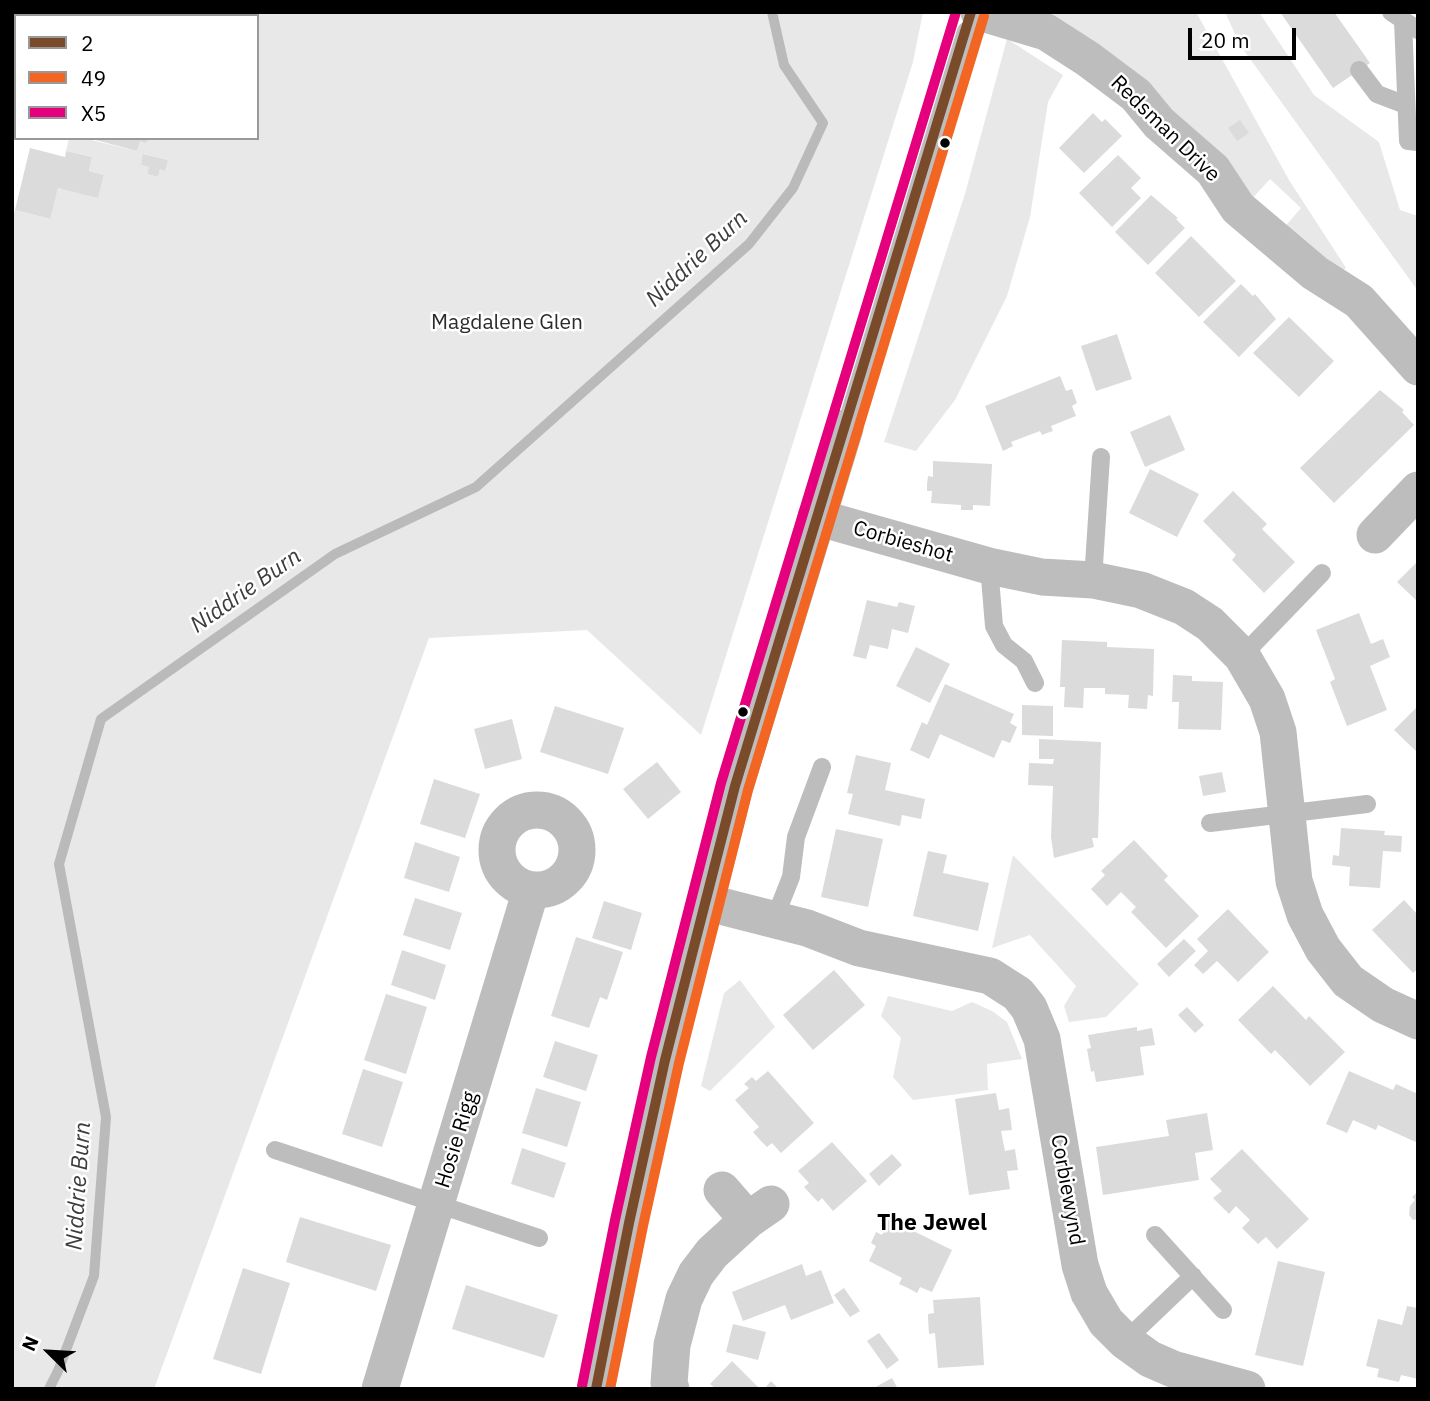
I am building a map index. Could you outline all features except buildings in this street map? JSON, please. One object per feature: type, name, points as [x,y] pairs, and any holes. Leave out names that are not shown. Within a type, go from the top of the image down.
[{"type":"street","name":"Redsman Drive","points":[[972,18],[1046,32],[1136,94],[1159,122],[1213,170],[1238,208],[1315,273],[1359,301],[1418,367]]},
{"type":"street","points":[[597,1389],[629,1223],[665,1060],[705,902],[735,786],[845,428]]},
{"type":"street","points":[[1376,535],[1418,490]]},
{"type":"street","name":"Corbieshot","points":[[816,517],[989,566],[1042,577],[1093,580],[1141,590],[1184,607],[1210,624],[1242,656],[1267,699],[1278,732],[1294,881],[1305,915],[1323,949],[1348,981],[1383,1005],[1418,1021]]},
{"type":"street","name":"Hosie Rigg","points":[[380,1389],[531,890]]},
{"type":"street","name":"Corbiewynd","points":[[705,902],[807,928],[859,948],[990,976],[1005,984],[1029,1008],[1042,1039],[1080,1265],[1088,1293],[1106,1322],[1125,1341],[1150,1359],[1173,1370],[1247,1389]]},
{"type":"street","points":[[671,1389],[669,1383],[672,1345],[684,1299],[696,1274],[712,1253],[759,1212],[722,1190]]},
{"type":"lane","points":[[845,428],[972,18]]},
{"type":"lane","points":[[1404,21],[1408,141],[1418,142]]},
{"type":"lane","points":[[1359,70],[1377,94],[1406,105]]},
{"type":"lane","points":[[1093,580],[1101,457]]},
{"type":"lane","points":[[989,566],[994,626],[1004,645],[1024,661],[1035,683]]},
{"type":"lane","points":[[1242,656],[1322,573]]},
{"type":"lane","points":[[774,920],[791,877],[796,837],[822,766]]},
{"type":"lane","points":[[1210,824],[1367,804]]},
{"type":"lane","points":[[275,1150],[539,1238]]},
{"type":"lane","points":[[1155,1235],[1223,1310]]},
{"type":"lane","points":[[1125,1341],[1193,1276]]},
{"type":"green space","name":"Magdalene Glen","points":[[164,12],[923,12],[913,62],[701,735],[587,630],[429,638],[154,1389],[12,1389],[12,223],[15,210],[49,219],[58,188],[98,197],[104,175],[89,171],[92,157],[66,151],[69,140],[91,140],[137,151],[140,141],[259,140],[259,14]],"holes":[[[144,154],[168,160],[165,170],[160,169],[158,177],[147,174],[149,167],[141,165]]]},
{"type":"green space","points":[[1047,12],[1196,12],[1289,180],[1346,268],[1341,272],[1282,230],[1301,208],[1270,179],[1250,201],[1065,24]]},
{"type":"green space","points":[[1225,12],[1259,12],[1314,95],[1379,142],[1400,210],[1418,216],[1418,291],[1240,45]]},
{"type":"green space","points":[[1007,39],[1063,75],[1048,102],[1030,217],[1007,296],[955,400],[916,451],[884,442],[965,194]]},
{"type":"green space","points":[[1013,855],[1139,984],[1106,1017],[1069,1022],[1064,1006],[1076,986],[1030,935],[992,948]]},
{"type":"green space","points":[[740,980],[775,1027],[710,1091],[701,1086],[724,993]]},
{"type":"green space","points":[[888,996],[952,1011],[972,1002],[992,1011],[1007,1022],[1022,1059],[987,1064],[988,1090],[913,1100],[893,1077],[901,1038],[881,1016]]},
{"type":"waterway","name":"Niddrie Burn","points":[[49,1389],[94,1276],[106,1117],[59,864],[101,719],[335,554],[476,487],[749,244],[793,188],[823,123],[784,65],[772,12]]},
{"type":"transit line","name":"X5","points":[[582,1386],[651,1057],[721,783],[956,12]]},
{"type":"transit line","name":"2","points":[[596,1389],[665,1060],[735,786],[971,12]]},
{"type":"transit line","name":"49","points":[[610,1389],[679,1063],[748,790],[984,16]]},
{"type":"district","name":"The Jewel","points":[[932,1223]]}]
